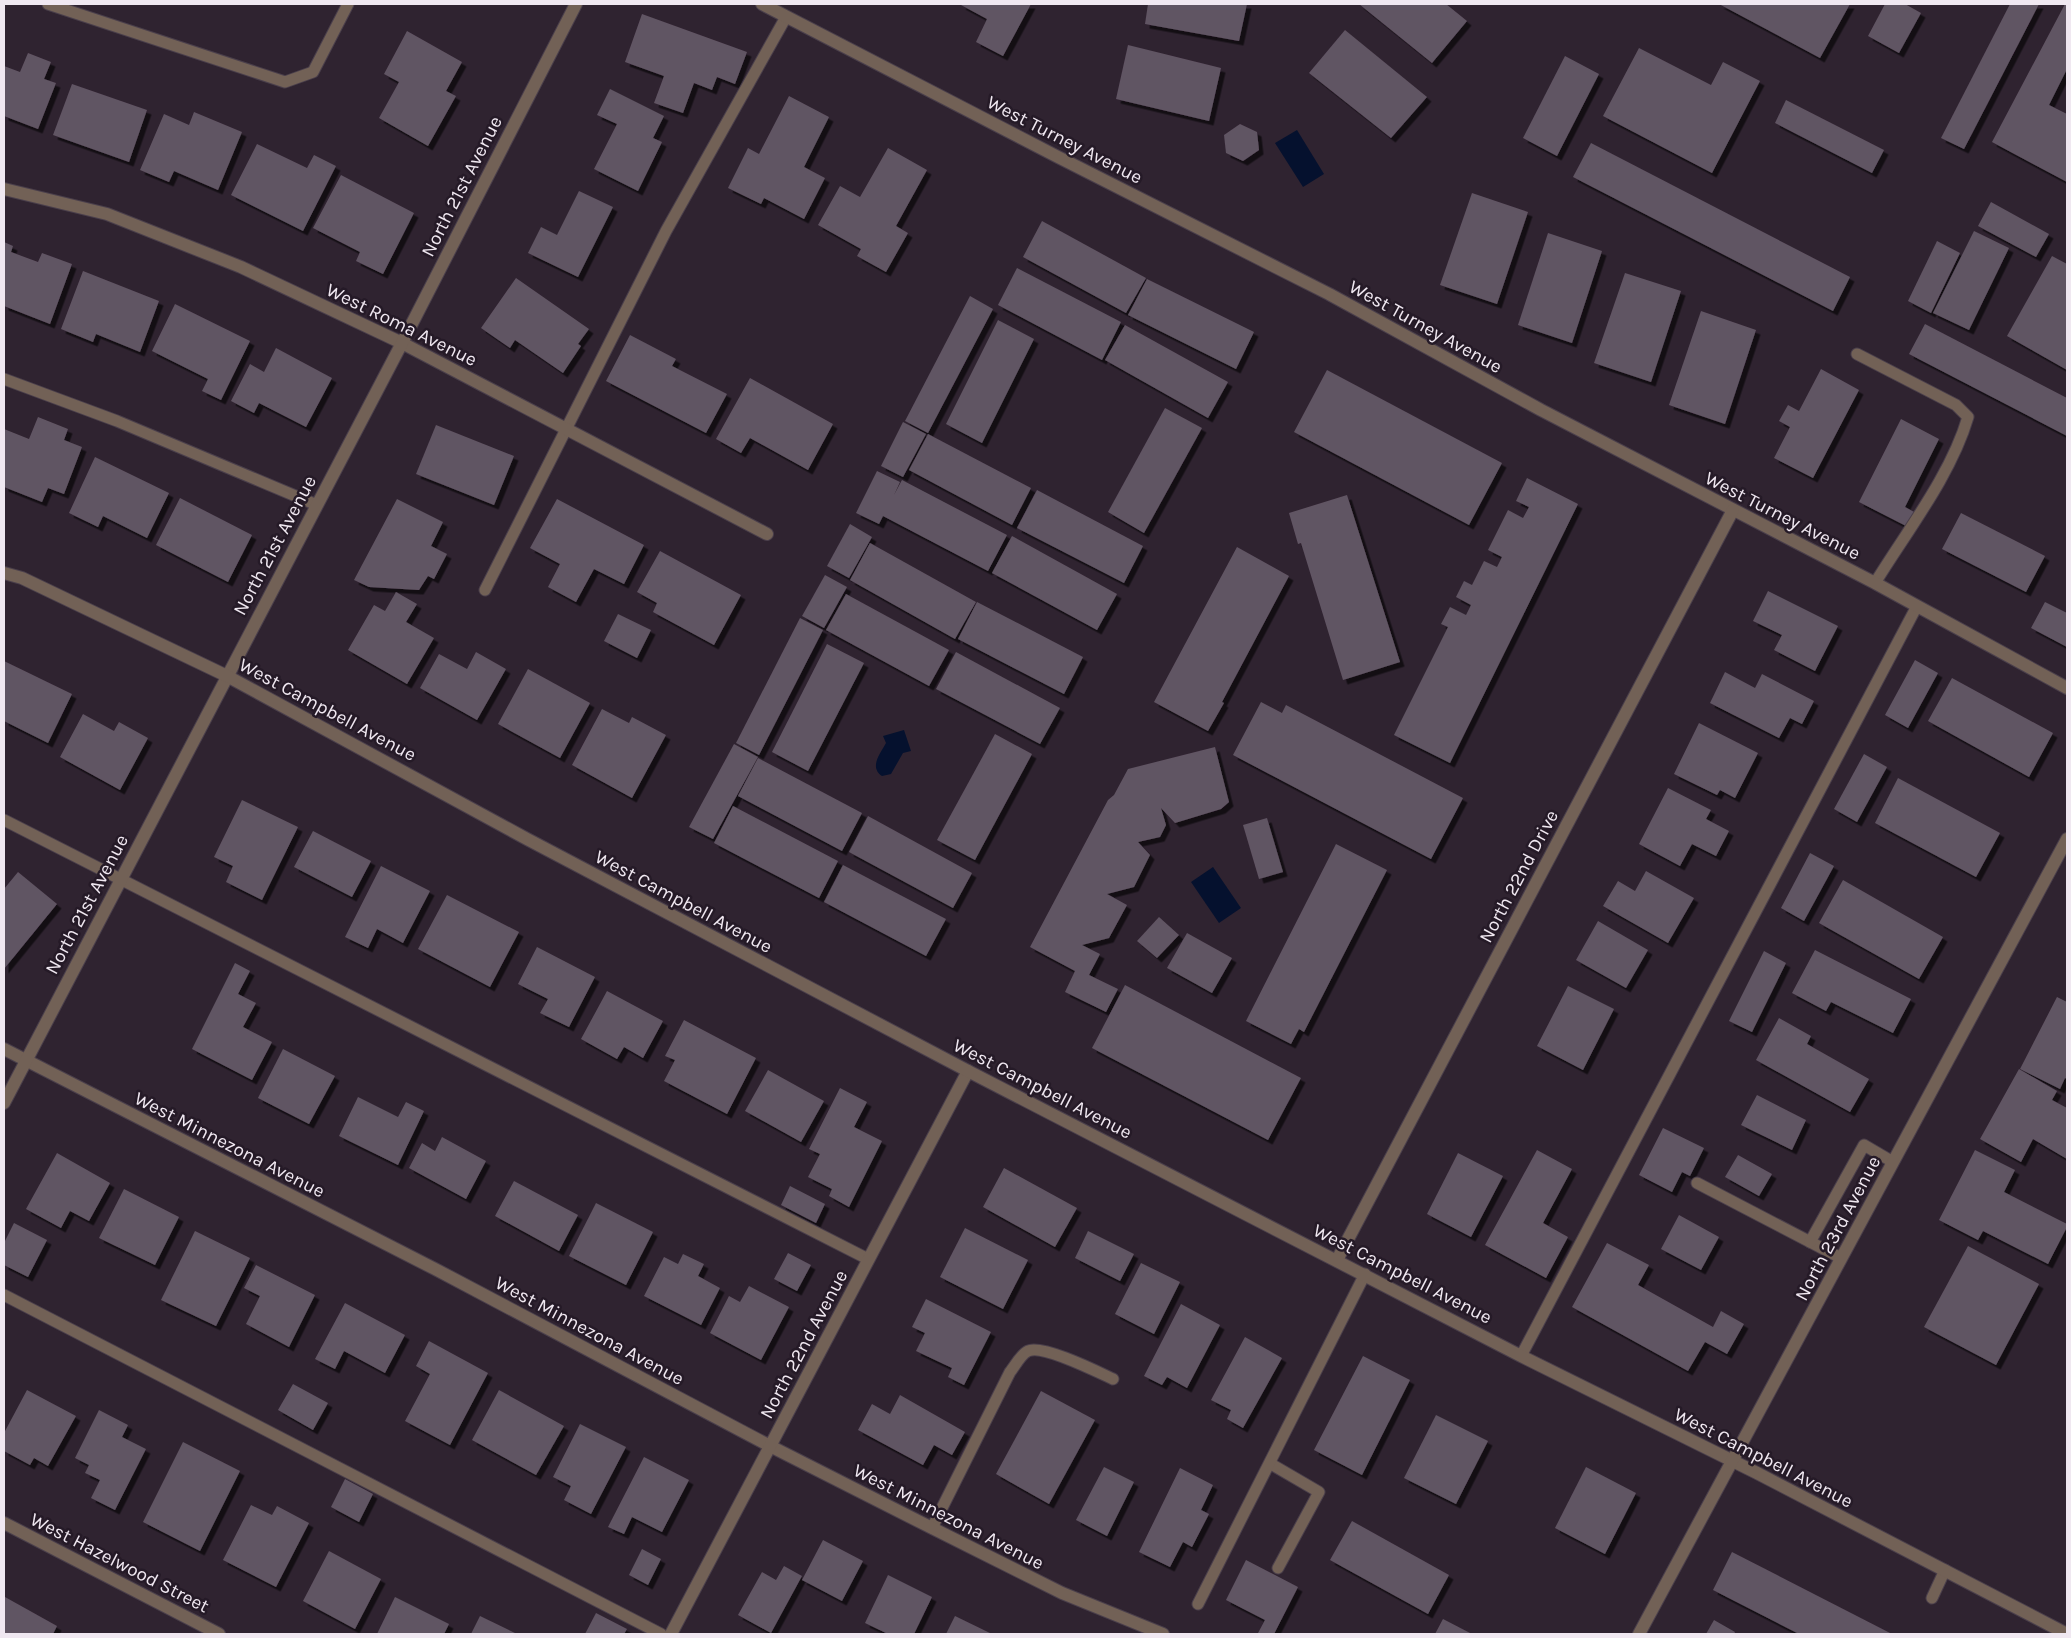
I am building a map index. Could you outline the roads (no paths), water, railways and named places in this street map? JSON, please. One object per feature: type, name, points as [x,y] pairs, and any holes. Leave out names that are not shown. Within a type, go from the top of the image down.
[{"type":"street","name":"North 21st Avenue","points":[[4,1103],[402,343],[576,4]]},
{"type":"street","name":"West Turney Avenue","points":[[762,4],[1329,294],[1541,410],[1875,583],[2067,688]]},
{"type":"street","name":"West Roma Avenue","points":[[4,189],[107,214],[242,267],[402,343],[767,534]]},
{"type":"street","name":"North 22nd Drive","points":[[1337,1260],[1733,510]]},
{"type":"street","name":"West Campbell Avenue","points":[[4,573],[22,578],[227,676],[527,839],[565,857],[634,897],[968,1071],[1521,1356],[1732,1461],[2067,1634]]},
{"type":"street","name":"North 23rd Avenue","points":[[1639,1634],[2067,839]]},
{"type":"street","name":"West Minnezona Avenue","points":[[4,1049],[435,1269],[770,1446],[932,1528],[1062,1593],[1163,1634]]},
{"type":"street","name":"North 22nd Avenue","points":[[671,1634],[968,1071]]},
{"type":"street","name":"West Hazelwood Street","points":[[4,1523],[219,1634]]},
{"type":"lane","points":[[48,4],[285,82],[313,72],[348,4]]},
{"type":"lane","points":[[485,590],[666,231],[786,17]]},
{"type":"lane","points":[[1857,354],[1956,405],[1968,417],[1932,495],[1875,583]]},
{"type":"lane","points":[[4,379],[117,420],[317,505]]},
{"type":"lane","points":[[1521,1356],[1917,606]]},
{"type":"lane","points":[[4,820],[868,1259]]},
{"type":"lane","points":[[1810,1242],[1864,1145],[1893,1162]]},
{"type":"lane","points":[[1697,1183],[1842,1258]]},
{"type":"lane","points":[[1198,1604],[1271,1464],[1365,1274]]},
{"type":"lane","points":[[4,1295],[661,1634]]},
{"type":"lane","points":[[932,1528],[1010,1372],[1027,1352],[1033,1350],[1051,1353],[1113,1379]]},
{"type":"lane","points":[[1271,1464],[1320,1492],[1278,1568]]},
{"type":"lane","points":[[1932,1598],[1945,1570]]},
{"type":"water","points":[[1297,130],[1324,174],[1303,187],[1275,143]]},
{"type":"water","points":[[904,730],[911,751],[903,753],[891,774],[882,776],[876,769],[876,765],[886,743],[883,736]]},
{"type":"water","points":[[1213,867],[1241,908],[1219,923],[1191,882]]}]
